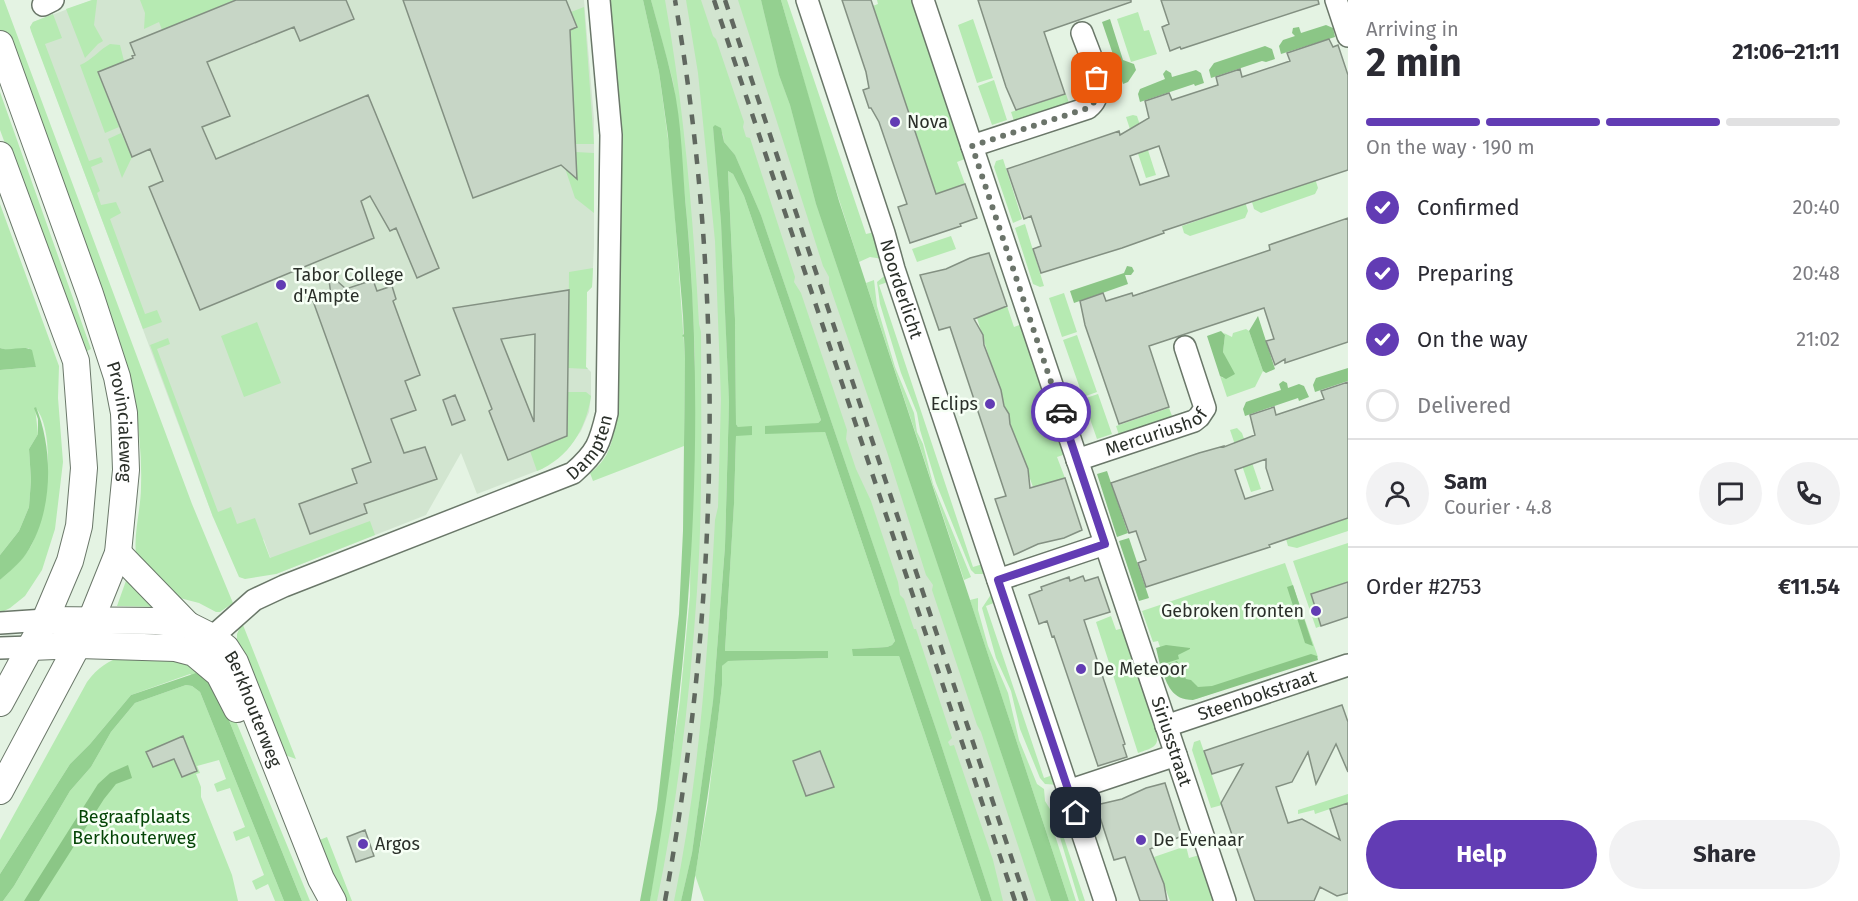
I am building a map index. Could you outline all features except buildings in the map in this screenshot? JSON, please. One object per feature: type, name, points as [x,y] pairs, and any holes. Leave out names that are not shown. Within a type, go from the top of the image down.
[{"type":"main road","name":"Provincialeweg","points":[[0,44],[90,294],[122,395],[126,470],[118,553],[79,645],[0,791]]},
{"type":"main road","name":"Provincialeweg","points":[[0,155],[76,361],[84,468],[79,526],[70,561],[45,620],[0,704]]},
{"type":"main road","points":[[118,553],[188,625]]},
{"type":"main road","name":"Berkhouterweg","points":[[45,620],[157,621],[188,625],[203,645],[228,688],[316,901]]},
{"type":"main road","name":"Berkhouterweg","points":[[31,647],[79,645],[175,648],[203,645],[225,648],[234,662],[321,879],[333,901]]},
{"type":"street","name":"Dampten","points":[[203,645],[254,600],[573,473],[590,459],[601,441],[607,412],[611,135],[598,0]]},
{"type":"street","name":"Noorderlicht","points":[[807,0],[1105,901]]},
{"type":"street","name":"Siriusstraat","points":[[923,0],[1225,901]]},
{"type":"street","points":[[1336,0],[1348,36]]},
{"type":"street","points":[[972,146],[1088,108],[1094,104],[1099,87],[1082,33]]},
{"type":"street","name":"Mercuriushof","points":[[1077,460],[1194,421],[1199,417],[1205,408],[1185,347]]},
{"type":"street","points":[[998,580],[1105,544]]},
{"type":"street","points":[[0,623],[45,620]]},
{"type":"street","points":[[0,648],[31,647]]},
{"type":"street","name":"Steenbokstraat","points":[[1166,726],[1348,665]]},
{"type":"street","points":[[1068,791],[1176,755]]},
{"type":"shaded area","name":"Tabor College d'Ampte","points":[[92,0],[584,0],[594,119],[594,247],[592,287],[587,292],[586,367],[591,372],[591,396],[589,412],[581,431],[567,450],[542,469],[477,494],[461,453],[426,515],[276,574],[264,540],[213,517],[30,27],[33,22]]},
{"type":"shaded area","points":[[643,0],[651,0],[676,96],[693,305],[695,391],[691,562],[684,647],[664,817],[650,901],[640,901],[657,809],[679,614],[683,531],[685,358],[668,136],[659,72]]},
{"type":"shaded area","points":[[651,0],[761,0],[886,408],[1051,901],[992,901],[937,732],[761,215],[724,142],[724,274],[729,402],[713,701],[692,853],[681,901],[650,901],[679,710],[690,596],[677,109]]},
{"type":"shaded area","points":[[761,0],[781,0],[839,201],[1069,901],[1051,901],[816,204],[790,105],[779,75]]},
{"type":"shaded area","points":[[1110,19],[1123,60],[1134,64],[1136,70],[1128,82],[1123,84],[1102,22]]},
{"type":"shaded area","points":[[1326,25],[1333,28],[1335,37],[1281,54],[1279,46],[1283,40],[1295,36],[1292,33],[1293,28],[1299,27],[1301,33]]},
{"type":"shaded area","points":[[1265,46],[1272,49],[1275,59],[1211,78],[1209,70],[1214,63]]},
{"type":"shaded area","points":[[1166,70],[1171,73],[1172,77],[1196,70],[1201,73],[1204,83],[1195,86],[1194,84],[1140,102],[1138,94],[1140,89],[1165,79],[1163,74]]},
{"type":"shaded area","points":[[715,125],[721,128],[724,142],[735,155],[761,215],[937,732],[992,901],[981,901],[899,656],[853,656],[852,649],[887,647],[895,641],[825,432],[765,434],[765,426],[818,423],[821,420],[744,196],[733,174],[728,171],[735,319],[736,424],[738,427],[752,426],[752,435],[736,436],[725,651],[828,651],[828,658],[728,661],[722,666],[722,685],[715,739],[691,901],[681,901],[692,853],[713,701],[725,546],[729,402],[721,222],[713,127]]},
{"type":"shaded area","points":[[1127,266],[1132,267],[1134,271],[1131,275],[1125,275],[1128,284],[1074,303],[1070,291],[1124,273]]},
{"type":"shaded area","points":[[1258,316],[1275,369],[1266,373],[1263,371],[1249,331]]},
{"type":"shaded area","points":[[1221,331],[1225,335],[1223,352],[1235,374],[1226,379],[1220,376],[1207,336]]},
{"type":"shaded area","points":[[0,348],[32,350],[36,367],[0,370]]},
{"type":"shaded area","points":[[1348,368],[1348,381],[1315,392],[1313,385],[1316,378]]},
{"type":"shaded area","points":[[1283,381],[1287,383],[1288,388],[1299,384],[1304,386],[1309,397],[1299,401],[1298,398],[1245,416],[1243,409],[1246,402],[1281,390],[1279,384]]},
{"type":"shaded area","points":[[36,407],[42,424],[48,462],[46,502],[35,538],[26,554],[0,580],[0,555],[19,531],[29,507],[31,480],[29,449],[38,434],[38,419],[34,408]]},
{"type":"shaded area","points":[[1107,471],[1128,533],[1117,537],[1097,474]]},
{"type":"shaded area","points":[[1129,538],[1149,598],[1139,601],[1119,541]]},
{"type":"shaded area","points":[[1293,585],[1313,646],[1305,643],[1287,587]]},
{"type":"shaded area","points":[[1166,645],[1190,649],[1178,655],[1179,659],[1160,665],[1156,648]]},
{"type":"shaded area","points":[[1311,654],[1317,656],[1318,660],[1193,700],[1180,697],[1171,690],[1161,667],[1177,661],[1186,679],[1191,680],[1198,687],[1212,686]]},
{"type":"shaded area","points":[[196,673],[210,682],[222,703],[302,901],[284,901],[200,692],[186,685],[135,703],[111,732],[91,767],[70,791],[14,886],[3,901],[0,901],[0,874],[70,764],[131,695]]},
{"type":"shaded area","points":[[128,765],[132,778],[116,784],[104,799],[39,901],[24,901],[98,784],[110,773]]},
{"type":"green space","points":[[0,0],[4,0],[192,504],[233,603],[220,612],[176,597],[137,561],[136,533],[141,476],[135,402],[0,32]]},
{"type":"green space","points":[[97,0],[94,25],[103,41],[85,58],[66,9]]},
{"type":"green space","points":[[140,0],[235,0],[162,30],[159,22],[144,29],[145,13]]},
{"type":"green space","points":[[607,0],[643,0],[659,72],[671,161],[685,358],[684,446],[593,481],[590,473],[606,455],[614,431],[618,156]]},
{"type":"green space","points":[[651,0],[665,0],[672,40],[687,161],[701,332],[700,526],[694,630],[677,786],[657,901],[650,901],[680,702],[690,596],[695,356],[690,253],[677,109],[673,81]]},
{"type":"green space","points":[[686,0],[701,0],[716,39],[744,122],[746,137],[750,138],[795,277],[794,282],[801,293],[847,430],[846,439],[856,469],[871,501],[898,582],[900,595],[904,599],[914,629],[916,629],[952,738],[948,742],[950,746],[954,745],[993,860],[1003,901],[992,901],[937,732],[761,215],[735,155],[724,142],[723,134],[713,127],[721,222],[729,402],[725,546],[713,701],[692,853],[681,901],[674,901],[690,807],[702,712],[715,520],[718,507],[721,399],[715,241],[698,73]]},
{"type":"green space","points":[[738,0],[761,0],[779,75],[790,105],[816,204],[1051,901],[1036,901],[932,590],[933,585],[926,575],[887,452],[829,284],[829,277],[823,266]]},
{"type":"green space","points":[[781,0],[787,0],[866,234],[879,231],[883,259],[870,257],[859,262],[827,162]]},
{"type":"green space","points":[[877,0],[917,0],[970,157],[957,162],[965,184],[936,194],[870,7],[878,4]]},
{"type":"green space","points":[[584,7],[594,144],[575,144],[570,30],[577,27],[571,12]]},
{"type":"green space","points":[[1138,12],[1144,31],[1149,30],[1157,54],[1131,62],[1117,19]]},
{"type":"green space","points":[[53,14],[62,38],[45,44],[89,161],[101,157],[103,162],[91,167],[100,191],[97,193],[101,205],[116,202],[121,213],[110,219],[145,314],[157,310],[162,322],[143,329],[31,31],[30,27],[33,22]]},
{"type":"green space","points":[[973,19],[993,78],[977,83],[958,25]]},
{"type":"green space","points":[[110,44],[120,45],[124,61],[98,73],[119,127],[105,133],[80,65]]},
{"type":"green space","points":[[994,80],[1007,120],[992,125],[978,86]]},
{"type":"green space","points":[[0,92],[91,349],[83,353],[0,130]]},
{"type":"green space","points":[[1066,94],[1070,106],[1015,124],[1011,112]]},
{"type":"green space","points":[[1137,116],[1156,175],[1146,178],[1126,117]]},
{"type":"green space","points":[[121,133],[132,157],[122,178],[108,139]]},
{"type":"green space","points":[[576,152],[594,153],[594,213],[575,198],[565,168],[576,167]]},
{"type":"green space","points":[[1003,159],[1022,219],[1013,223],[994,167],[996,161]]},
{"type":"green space","points":[[1312,169],[1318,188],[1315,194],[1261,213],[1254,209],[1252,202],[1306,183]]},
{"type":"green space","points":[[728,171],[733,174],[744,196],[821,420],[818,423],[765,433],[825,432],[895,641],[887,647],[853,649],[853,656],[899,656],[981,901],[704,901],[695,875],[708,802],[722,685],[722,666],[727,661],[828,658],[827,651],[725,651],[736,436],[752,427],[738,427],[736,424],[735,319]]},
{"type":"green space","points":[[1242,192],[1248,211],[1245,218],[1190,236],[1184,233],[1182,226],[1236,207]]},
{"type":"green space","points":[[0,204],[59,366],[58,398],[63,462],[55,529],[42,570],[25,596],[0,613],[0,580],[24,556],[36,533],[45,496],[48,454],[42,419],[35,407],[38,434],[29,449],[31,480],[29,507],[19,531],[0,555],[0,370],[36,367],[29,348],[7,350],[0,348]]},
{"type":"green space","points":[[1025,224],[1044,286],[1033,284],[1015,228]]},
{"type":"green space","points":[[951,236],[956,249],[917,262],[912,249]]},
{"type":"green space","points":[[593,268],[592,287],[587,292],[586,367],[588,369],[568,368],[569,272]]},
{"type":"green space","points":[[888,273],[891,281],[879,285],[973,567],[986,563],[988,574],[975,574],[971,570],[936,483],[917,413],[901,373],[880,304],[877,282]]},
{"type":"green space","points":[[874,280],[877,306],[895,367],[914,413],[917,432],[923,444],[933,484],[971,577],[964,580],[866,283]]},
{"type":"green space","points":[[1064,293],[1077,332],[1062,337],[1049,298]]},
{"type":"green space","points":[[1007,306],[1014,327],[1025,323],[1069,453],[1057,457],[1065,478],[1033,487],[1010,424],[1009,414],[1004,406],[977,318]]},
{"type":"green space","points":[[257,322],[281,383],[244,397],[221,336]]},
{"type":"green space","points":[[1246,329],[1249,331],[1263,371],[1255,387],[1227,397],[1220,376],[1223,378],[1232,371],[1223,352],[1224,333],[1232,337],[1233,333]]},
{"type":"green space","points":[[1077,335],[1097,392],[1083,397],[1063,340]]},
{"type":"green space","points":[[168,338],[170,344],[157,349],[218,512],[231,507],[237,524],[255,518],[270,558],[370,521],[375,535],[276,574],[245,579],[239,577],[213,517],[150,345]]},
{"type":"green space","points":[[568,392],[586,392],[591,396],[585,420],[567,450],[537,471],[530,451],[567,436]]},
{"type":"green space","points":[[1098,394],[1112,434],[1097,439],[1083,399]]},
{"type":"green space","points":[[1169,408],[1174,421],[1120,438],[1116,426]]},
{"type":"green space","points":[[1237,428],[1242,433],[1261,489],[1251,492],[1230,430]]},
{"type":"green space","points":[[1348,512],[1348,531],[1297,548],[1288,546],[1286,539],[1340,521]]},
{"type":"green space","points":[[1348,543],[1348,582],[1311,594],[1321,626],[1316,628],[1293,561]]},
{"type":"green space","points":[[1285,563],[1318,657],[1196,699],[1173,686],[1158,641],[1153,642],[1142,611]]},
{"type":"green space","points":[[128,575],[158,607],[117,606]]},
{"type":"green space","points":[[994,590],[999,601],[986,606],[1044,778],[1056,774],[1059,785],[1045,784],[1040,778],[1020,729],[1011,691],[996,658],[982,608]]},
{"type":"green space","points":[[978,598],[978,610],[988,646],[1008,693],[1019,740],[1037,784],[1044,789],[1052,826],[1076,901],[1069,901],[970,600]]},
{"type":"green space","points":[[1111,616],[1116,630],[1127,627],[1162,734],[1157,736],[1155,746],[1138,753],[1096,622]]},
{"type":"green space","points":[[243,625],[296,759],[285,755],[237,642],[237,634]]},
{"type":"green space","points":[[125,655],[182,656],[226,697],[310,901],[302,901],[222,703],[190,674],[131,695],[70,764],[0,874],[0,840],[87,682],[104,665]]},
{"type":"green space","name":"Begraafplaats Berkhouterweg","points":[[186,685],[200,692],[284,901],[275,901],[268,884],[256,890],[252,881],[264,875],[249,836],[236,841],[233,832],[245,827],[230,788],[217,792],[214,784],[226,779],[219,760],[197,766],[200,773],[196,774],[201,787],[201,797],[232,875],[238,901],[3,901],[70,791],[91,767],[111,732],[135,703]]},
{"type":"green space","points":[[1200,740],[1222,805],[1211,808],[1192,750],[1194,742]]},
{"type":"green space","points":[[1348,794],[1348,803],[1315,814],[1314,810],[1298,814],[1298,810]]},
{"type":"green space","points":[[1064,801],[1069,810],[1056,814],[1085,901],[1079,901],[1055,821],[1055,809]]},
{"type":"green space","points":[[327,837],[352,901],[339,901],[317,841]]},
{"type":"green space","points":[[1186,846],[1189,858],[1203,854],[1218,901],[1170,901],[1154,857]]},
{"type":"railway","points":[[665,901],[683,789],[697,677],[705,564],[709,451],[708,338],[703,225],[691,112],[675,0]]},
{"type":"railway","points":[[714,0],[1015,901]]},
{"type":"railway","points":[[725,0],[1026,901]]},
{"type":"way so far","points":[[1061,412],[972,146],[1088,108],[1094,104],[1096,99],[1099,87],[1097,78]]},
{"type":"place","name":"Nova","points":[[895,122]]},
{"type":"place","name":"Tabor College d'Ampte","points":[[281,285]]},
{"type":"place","name":"Eclips","points":[[990,404]]},
{"type":"place","name":"Gebroken fronten","points":[[1316,611]]},
{"type":"place","name":"De Meteoor","points":[[1081,669]]},
{"type":"place","name":"De Evenaar","points":[[1141,840]]},
{"type":"place","name":"Argos","points":[[363,844]]},
{"type":"route","points":[[1061,412],[1105,544],[998,580],[1076,813]]}]
